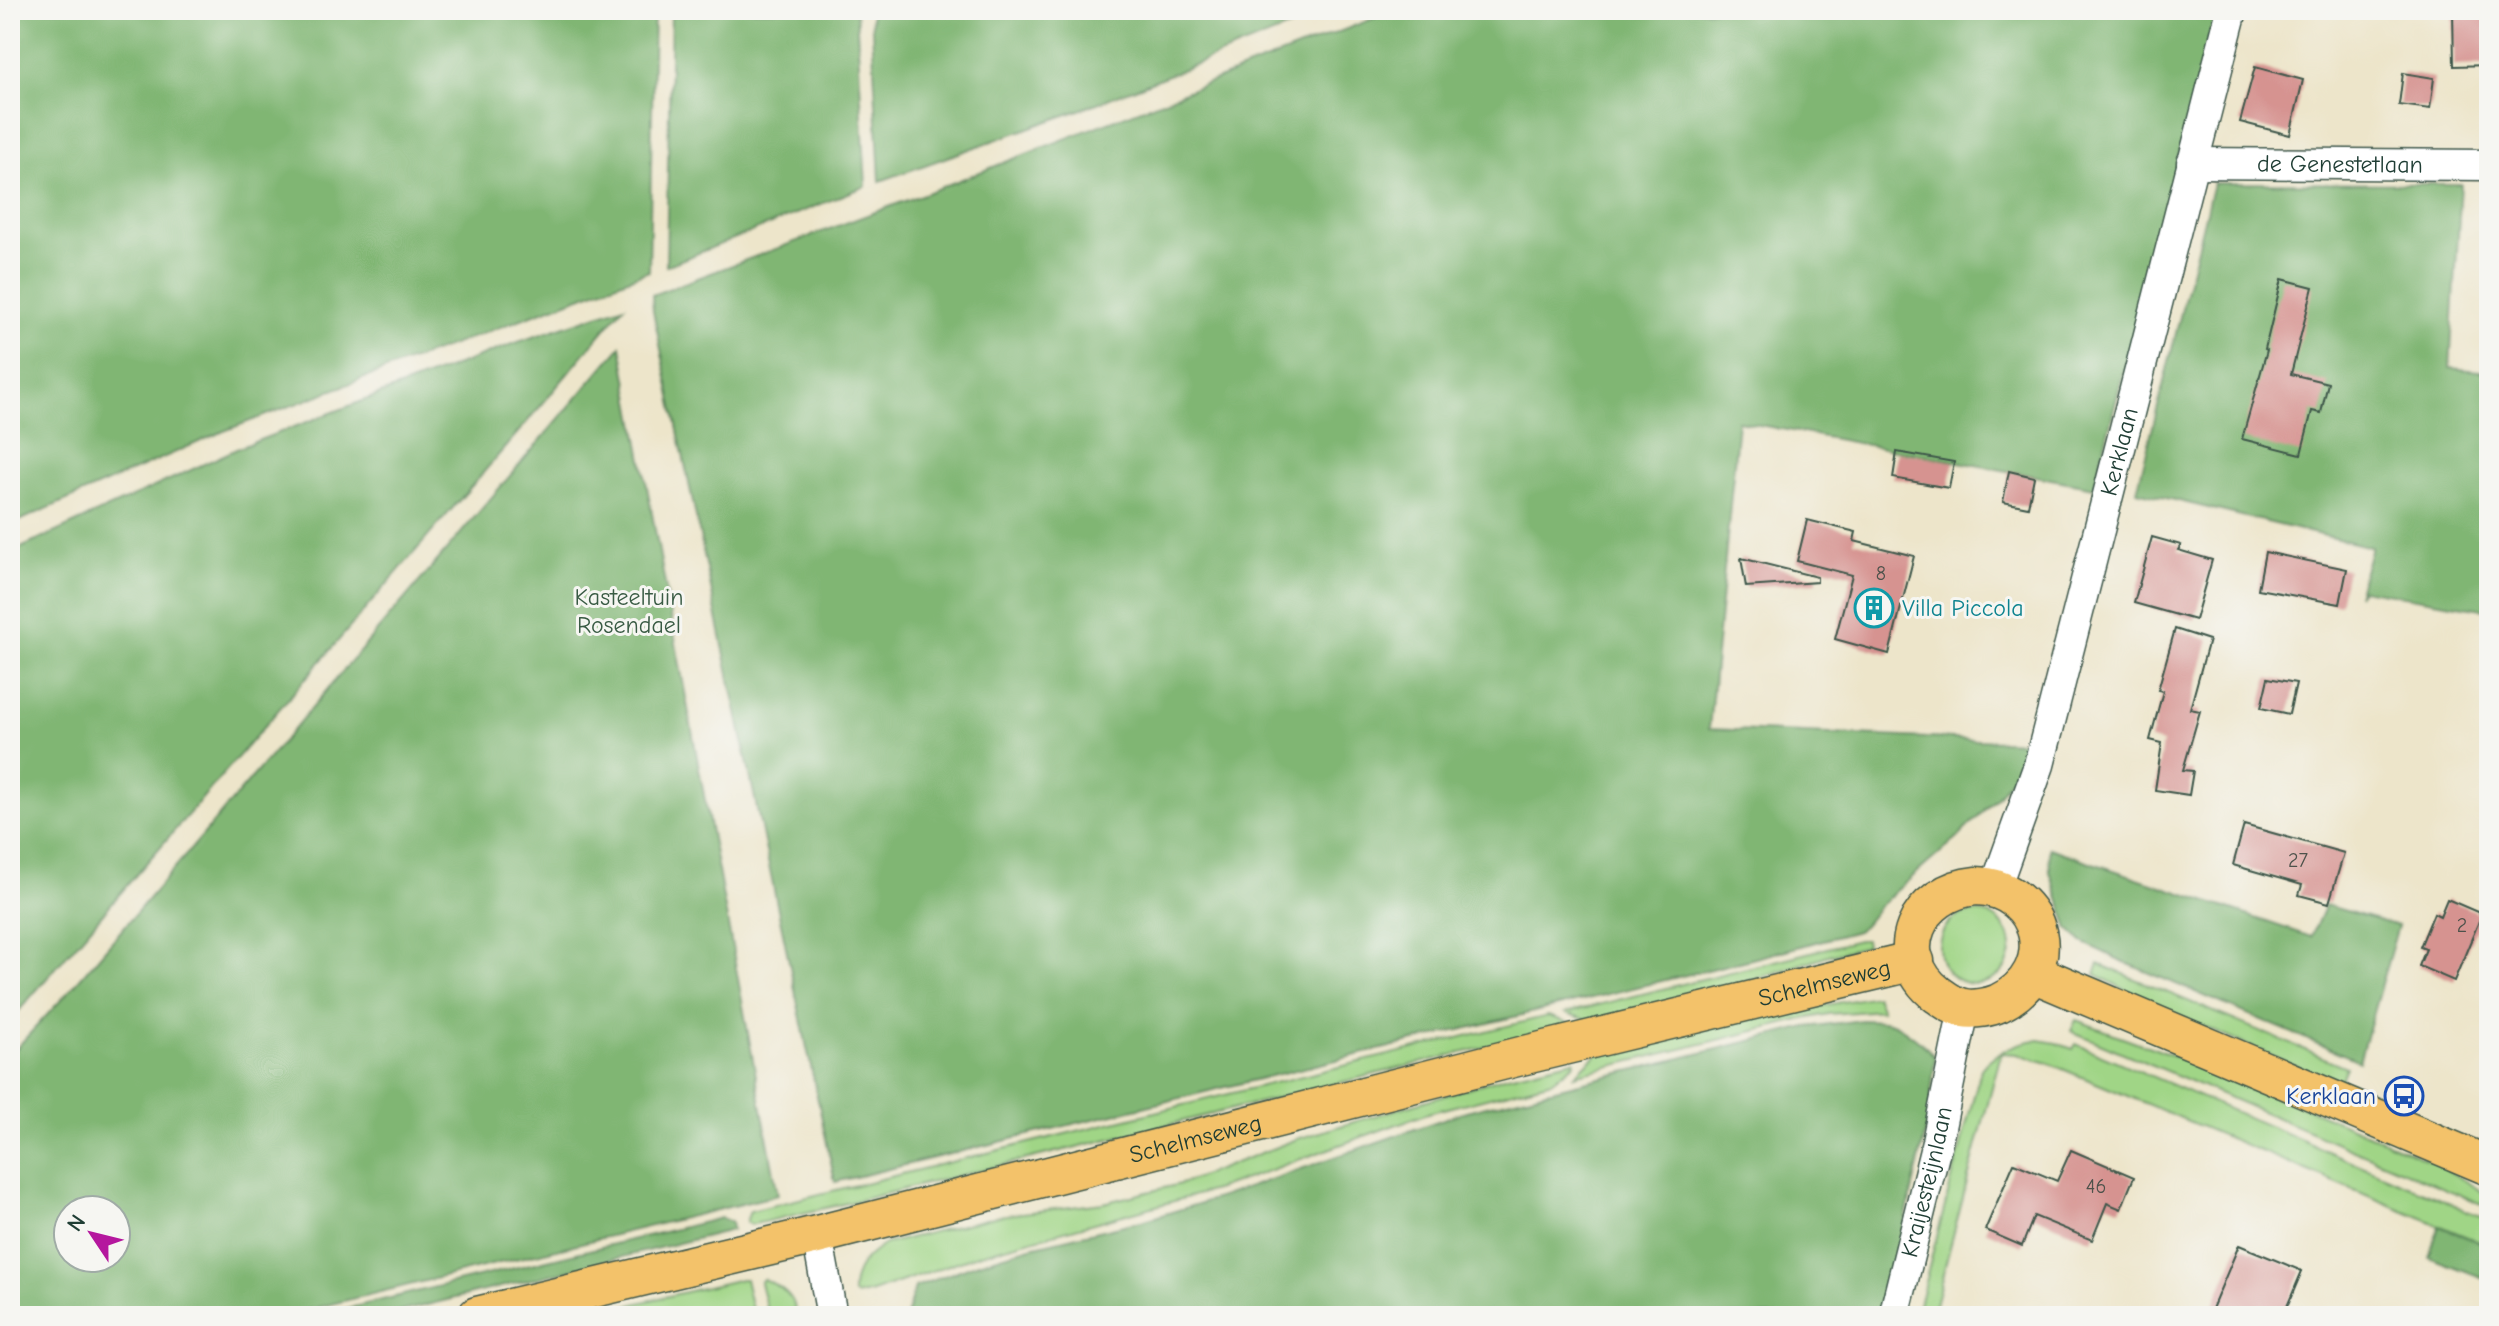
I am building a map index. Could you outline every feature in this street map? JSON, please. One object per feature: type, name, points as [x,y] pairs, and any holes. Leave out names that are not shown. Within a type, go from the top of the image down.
[{"type":"main road","points":[[1961,887],[1995,888],[2011,896],[2024,908],[2036,929],[2039,947],[2033,973],[2014,996],[1991,1006],[1964,1009],[1945,1000],[1929,987],[1915,961],[1911,945],[1926,909],[1939,896],[1961,887]]},
{"type":"main road","name":"Schelmseweg","points":[[477,1316],[817,1235],[1550,1049],[1915,961]]},
{"type":"main road","points":[[2033,973],[2489,1166]]},
{"type":"street","name":"Kerklaan","points":[[1995,888],[2039,765],[2232,10]]},
{"type":"street","name":"de Genestetlaan","points":[[2192,163],[2489,165]]},
{"type":"street","name":"Kraijesteijnlaan","points":[[1894,1316],[1937,1142],[1964,1009]]},
{"type":"street","points":[[817,1235],[832,1316]]},
{"type":"green space","points":[[10,10],[654,10],[649,271],[224,431],[10,525]]},
{"type":"green space","points":[[671,10],[856,10],[866,186],[666,266]]},
{"type":"green space","points":[[871,10],[1334,10],[1082,109],[880,181]]},
{"type":"green space","points":[[1395,10],[2216,10],[2094,487],[1738,421],[1709,729],[2026,742],[2013,775],[1998,796],[1957,838],[1880,905],[1857,931],[835,1182],[652,295],[921,195]]},
{"type":"green space","points":[[2213,183],[2461,184],[2450,368],[2489,372],[2489,610],[2361,589],[2357,595],[2371,547],[2137,491]]},
{"type":"green space","points":[[624,306],[10,1021],[10,553],[241,447],[521,341]]},
{"type":"green space","name":"Kasteeltuin Rosendael","points":[[621,346],[778,1195],[282,1316],[10,1316],[10,1055],[72,988]]},
{"type":"green space","points":[[2049,848],[2311,937],[2325,905],[2398,926],[2359,1061],[2082,942],[2069,929],[2050,872]]},
{"type":"green space","points":[[1975,912],[1995,918],[2005,928],[2011,948],[2005,968],[1995,978],[1975,984],[1955,978],[1945,968],[1939,948],[1945,928],[1955,918]]},
{"type":"green space","points":[[1865,940],[1866,946],[1712,993],[1593,1022],[1566,1013]]},
{"type":"green space","points":[[2099,964],[2346,1067],[2339,1084],[2166,1011],[2095,974]]},
{"type":"green space","points":[[1876,996],[1882,1010],[1804,1019],[1575,1075],[1597,1054],[1729,1022]]},
{"type":"green space","points":[[1548,1016],[1576,1025],[843,1204],[750,1225],[746,1222],[750,1211]]},
{"type":"green space","points":[[1862,1020],[1894,1024],[1921,1043],[1935,1058],[1928,1122],[1883,1316],[906,1316],[915,1287],[981,1262],[1221,1197],[1466,1111],[1807,1027]]},
{"type":"green space","points":[[2076,1020],[2243,1081],[2436,1163],[2489,1196],[2489,1207],[2071,1031]]},
{"type":"green space","points":[[2039,1040],[2073,1049],[2076,1044],[2489,1220],[2489,1246],[2048,1063],[2001,1053],[1932,1316],[1916,1316],[1981,1069],[1992,1058],[2007,1049]]},
{"type":"green space","points":[[1574,1060],[1575,1063],[1552,1081],[1428,1113],[1218,1189],[980,1254],[872,1292],[853,1294],[855,1278],[862,1264],[885,1244],[998,1216],[1103,1203],[1184,1183],[1297,1139],[1508,1076]]},
{"type":"green space","points":[[721,1218],[731,1222],[732,1230],[382,1316],[316,1316]]},
{"type":"green space","points":[[2439,1226],[2489,1246],[2489,1280],[2429,1257]]},
{"type":"green space","points":[[745,1279],[752,1309],[737,1316],[583,1316]]},
{"type":"green space","points":[[763,1279],[788,1295],[795,1310],[768,1314],[760,1283]]},
{"type":"building","points":[[2453,10],[2489,10],[2489,65],[2454,66]]},
{"type":"building","points":[[2255,67],[2303,80],[2290,135],[2240,122]]},
{"type":"building","points":[[2403,73],[2434,78],[2430,109],[2399,105]]},
{"type":"building","points":[[2282,279],[2313,287],[2291,374],[2328,383],[2321,413],[2312,411],[2301,454],[2242,439],[2267,350]]},
{"type":"building","points":[[1897,452],[1954,462],[1949,488],[1893,478]]},
{"type":"building","points":[[2009,471],[2034,477],[2028,507],[2003,502]]},
{"type":"building","name":"Villa Piccola","points":[[1807,520],[1856,532],[1854,541],[1914,556],[1889,654],[1835,639],[1852,575],[1797,561]]},
{"type":"building","points":[[2152,537],[2181,545],[2178,550],[2212,560],[2195,620],[2134,603]]},
{"type":"building","points":[[2265,552],[2347,569],[2340,604],[2258,589]]},
{"type":"building","points":[[1741,558],[1817,577],[1817,582],[1746,587]]},
{"type":"building","points":[[2175,629],[2209,640],[2190,709],[2200,711],[2183,770],[2193,771],[2189,795],[2155,790],[2162,743],[2150,740],[2163,691],[2158,690]]},
{"type":"building","points":[[2268,678],[2296,683],[2289,714],[2261,708]]},
{"type":"building","points":[[2244,825],[2344,853],[2329,903],[2299,895],[2302,885],[2233,865]]},
{"type":"building","points":[[2447,899],[2482,914],[2454,981],[2419,966],[2426,949],[2420,947],[2434,913],[2440,916]]},
{"type":"building","points":[[2071,1150],[2134,1177],[2121,1209],[2107,1203],[2092,1240],[2034,1216],[2022,1246],[1985,1230],[2014,1163],[2057,1181]]},
{"type":"building","points":[[2239,1245],[2302,1271],[2283,1316],[2209,1316]]},
{"type":"place","name":"Villa Piccola","points":[[1874,608]]},
{"type":"place","name":"Kerklaan","points":[[2404,1096]]}]
